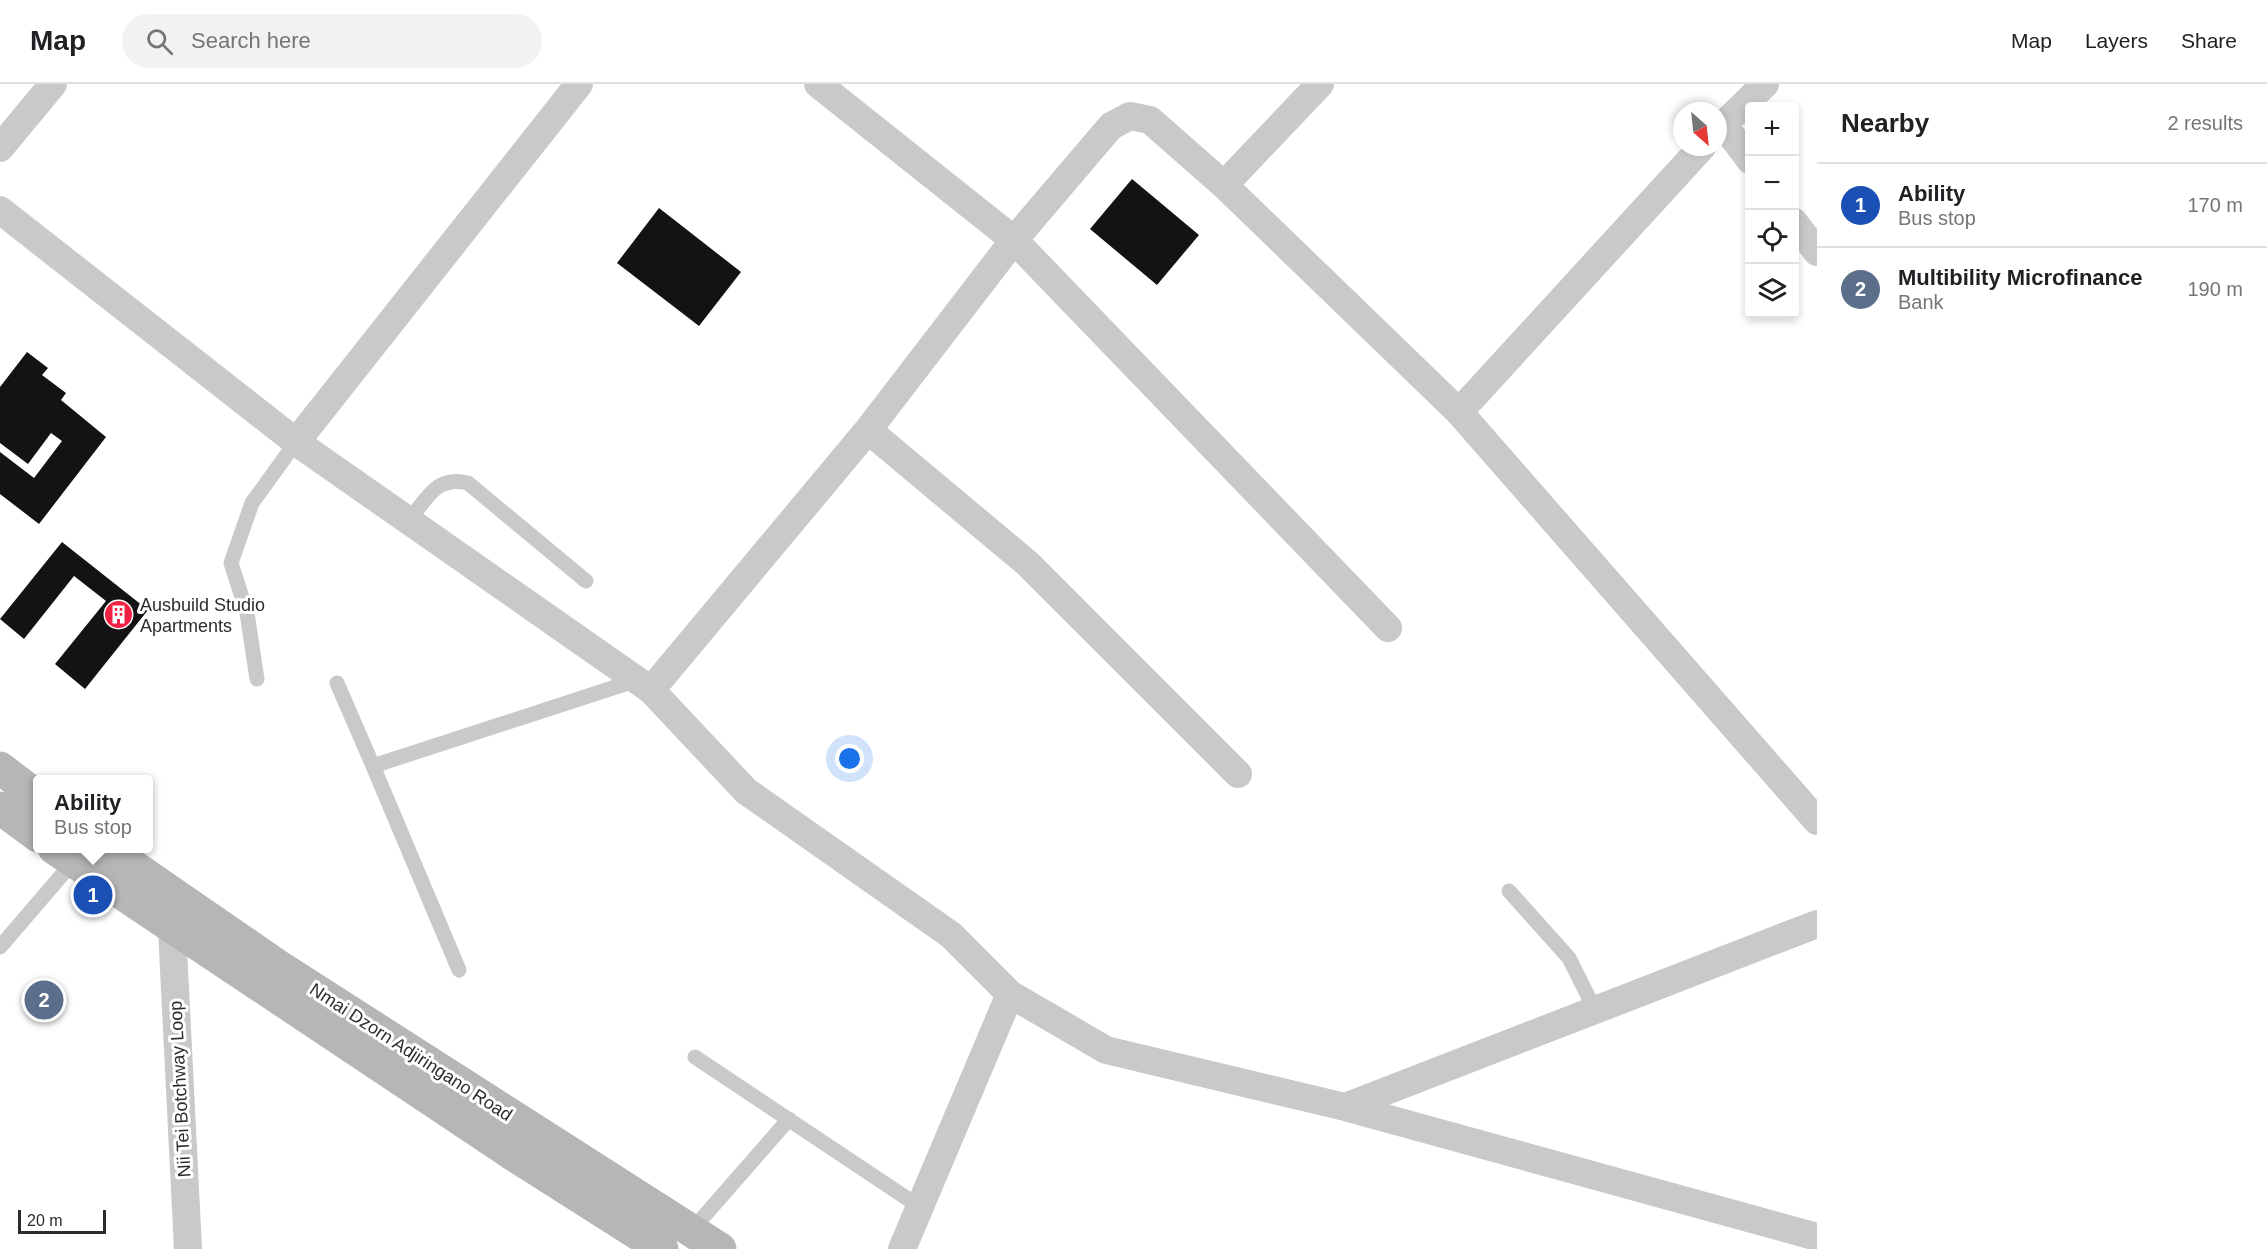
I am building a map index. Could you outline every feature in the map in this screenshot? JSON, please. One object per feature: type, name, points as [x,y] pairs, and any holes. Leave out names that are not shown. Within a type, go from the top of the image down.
[{"type":"main road","points":[[0,768],[33,793]]},
{"type":"main road","points":[[0,808],[33,832]]},
{"type":"main road","name":"Nmai Dzorn Adjiringano Road","points":[[113,853],[281,968],[520,1141],[662,1249]]},
{"type":"main road","name":"Nmai Dzorn Adjiringano Road","points":[[64,855],[172,929],[520,1141],[692,1230],[720,1249]]},
{"type":"street","points":[[0,148],[53,84]]},
{"type":"street","points":[[296,442],[579,84]]},
{"type":"street","points":[[818,84],[1014,240],[1388,628]]},
{"type":"street","points":[[1224,185],[1320,84]]},
{"type":"street","points":[[1727,121],[1765,84]]},
{"type":"street","points":[[644,685],[868,430],[1014,240],[1111,126],[1130,116],[1150,120],[1224,185],[1459,412],[1817,821]]},
{"type":"street","points":[[1727,134],[1746,156]]},
{"type":"street","points":[[1459,412],[1694,156]]},
{"type":"street","points":[[0,210],[296,442],[644,685],[746,791],[951,935],[1010,994],[1106,1050],[1345,1107],[1817,1237]]},
{"type":"street","points":[[1799,229],[1817,252]]},
{"type":"street","points":[[868,430],[1027,563],[1238,774]]},
{"type":"street","points":[[1345,1107],[1817,924]]},
{"type":"street","name":"Nii Tei Botchway Loop","points":[[172,929],[188,1249]]},
{"type":"street","points":[[902,1249],[1010,994]]},
{"type":"lane","points":[[257,679],[247,613],[231,563],[252,502],[296,442]]},
{"type":"lane","points":[[409,520],[441,484],[452,479],[468,483],[586,581]]},
{"type":"lane","points":[[337,683],[459,970]]},
{"type":"lane","points":[[373,766],[644,685]]},
{"type":"lane","points":[[0,947],[64,855]]},
{"type":"lane","points":[[1509,891],[1569,958],[1595,1010]]},
{"type":"lane","points":[[695,1057],[920,1207]]},
{"type":"lane","points":[[692,1230],[789,1119]]},
{"type":"building","points":[[1132,179],[1199,235],[1157,285],[1090,229]]},
{"type":"building","points":[[659,208],[741,272],[699,326],[617,263]]},
{"type":"building","points":[[27,352],[48,368],[42,375],[66,393],[61,400],[106,437],[39,524],[0,494],[0,452],[34,478],[62,441],[51,433],[28,464],[0,443],[0,387]]},
{"type":"building","name":"Ausbuild Studio Apartments","points":[[62,542],[148,610],[85,689],[55,664],[106,601],[74,576],[24,639],[0,619]]},
{"type":"place","name":"Ausbuild Studio Apartments","points":[[119,615]]},
{"type":"place","name":"Ability","points":[[93,895]]},
{"type":"place","name":"Multibility Microfinance","points":[[44,1000]]}]
